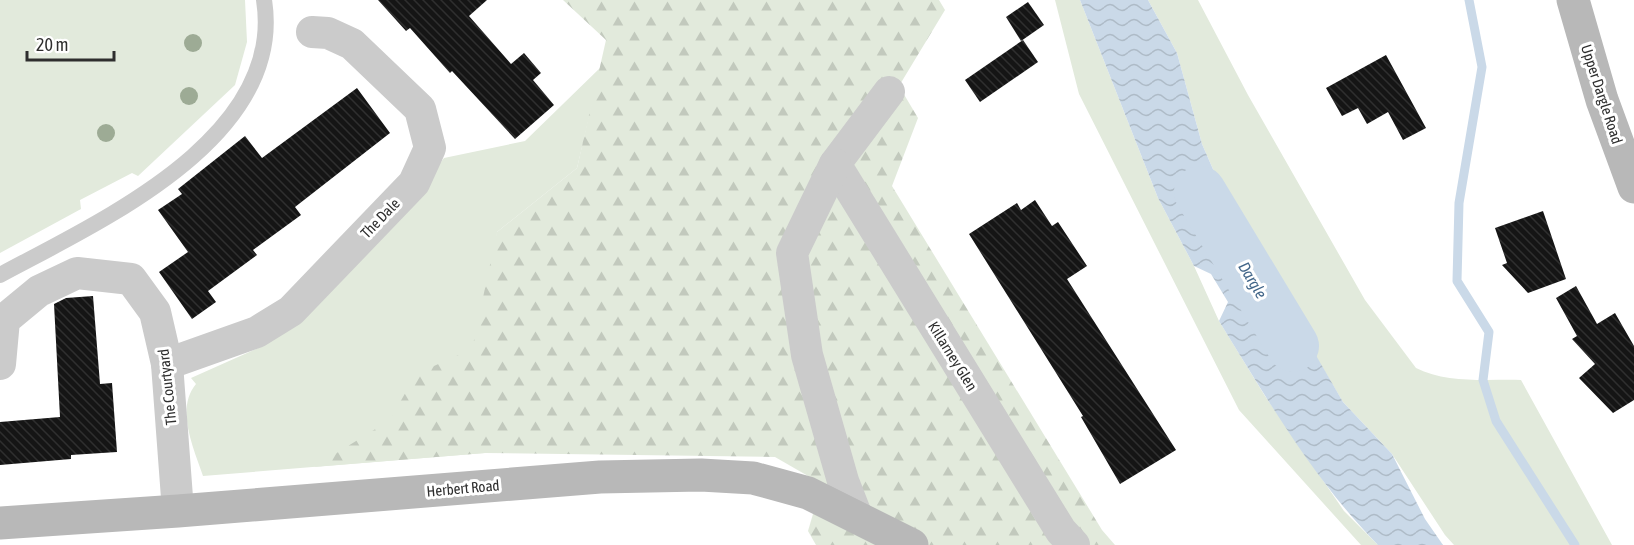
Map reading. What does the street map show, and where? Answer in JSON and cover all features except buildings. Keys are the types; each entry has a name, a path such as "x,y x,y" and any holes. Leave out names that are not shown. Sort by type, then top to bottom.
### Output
{"street":[{"name":"Upper Dargle Road","path":"1574,0 1602,100 1634,187"},
{"name":"The Dale","path":"167,364 257,332 291,311 414,183 430,148 420,109 352,44 328,33 312,32"},
{"path":"857,517 843,481 807,355 792,253 835,164 889,92"},
{"name":"Killarney Glen","path":"835,164 1061,531 1074,545"},
{"name":"The Courtyard","path":"0,364 4,320 39,291 77,273 131,279 155,312 167,364 178,512"},
{"name":"Herbert Road","path":"0,523 178,512 600,477 701,475 753,478 808,493 912,545"}],"lane":[{"path":"0,275 126,208 225,127 247,97 261,65 268,26 264,0"}],"green space":[{"path":"0,0 245,0 247,42 235,85 138,176 132,173 80,200 81,209 0,253"},
{"path":"563,0 939,0 945,10 899,86 918,118 892,186 1102,530 1115,545 928,545 775,457 485,453 314,467 390,420 416,374 472,349 497,232 577,168 606,40"},
{"path":"1055,0 1080,0 1158,198 1194,266 1219,321 1265,396 1344,511 1378,545 1361,545 1239,410 1079,94"},
{"path":"1148,0 1198,0 1248,95 1365,300 1416,368 1454,379 1521,380 1612,545 1454,545 1445,535 1392,454 1343,402 1236,222 1202,144 1177,53"},
{"path":"601,67 577,168 497,232 485,453 203,476 188,429 187,405 196,384 191,378 265,345 416,194 444,158 525,141"},
{"path":"813,514 845,516 889,545 816,545 808,531"}],"water":[{"path":"1080,0 1148,0 1177,53 1202,144 1236,222 1238,273 1246,281 1281,295 1343,402 1392,454 1425,519 1443,545 1378,545 1333,494 1292,438 1219,321 1228,302 1211,274 1194,266 1158,198"}],"waterway":[{"path":"1469,0 1482,67 1459,203 1457,281 1489,332 1483,380 1496,421 1575,545"},
{"name":"Dargle","path":"1200,192 1293,346"}]}
